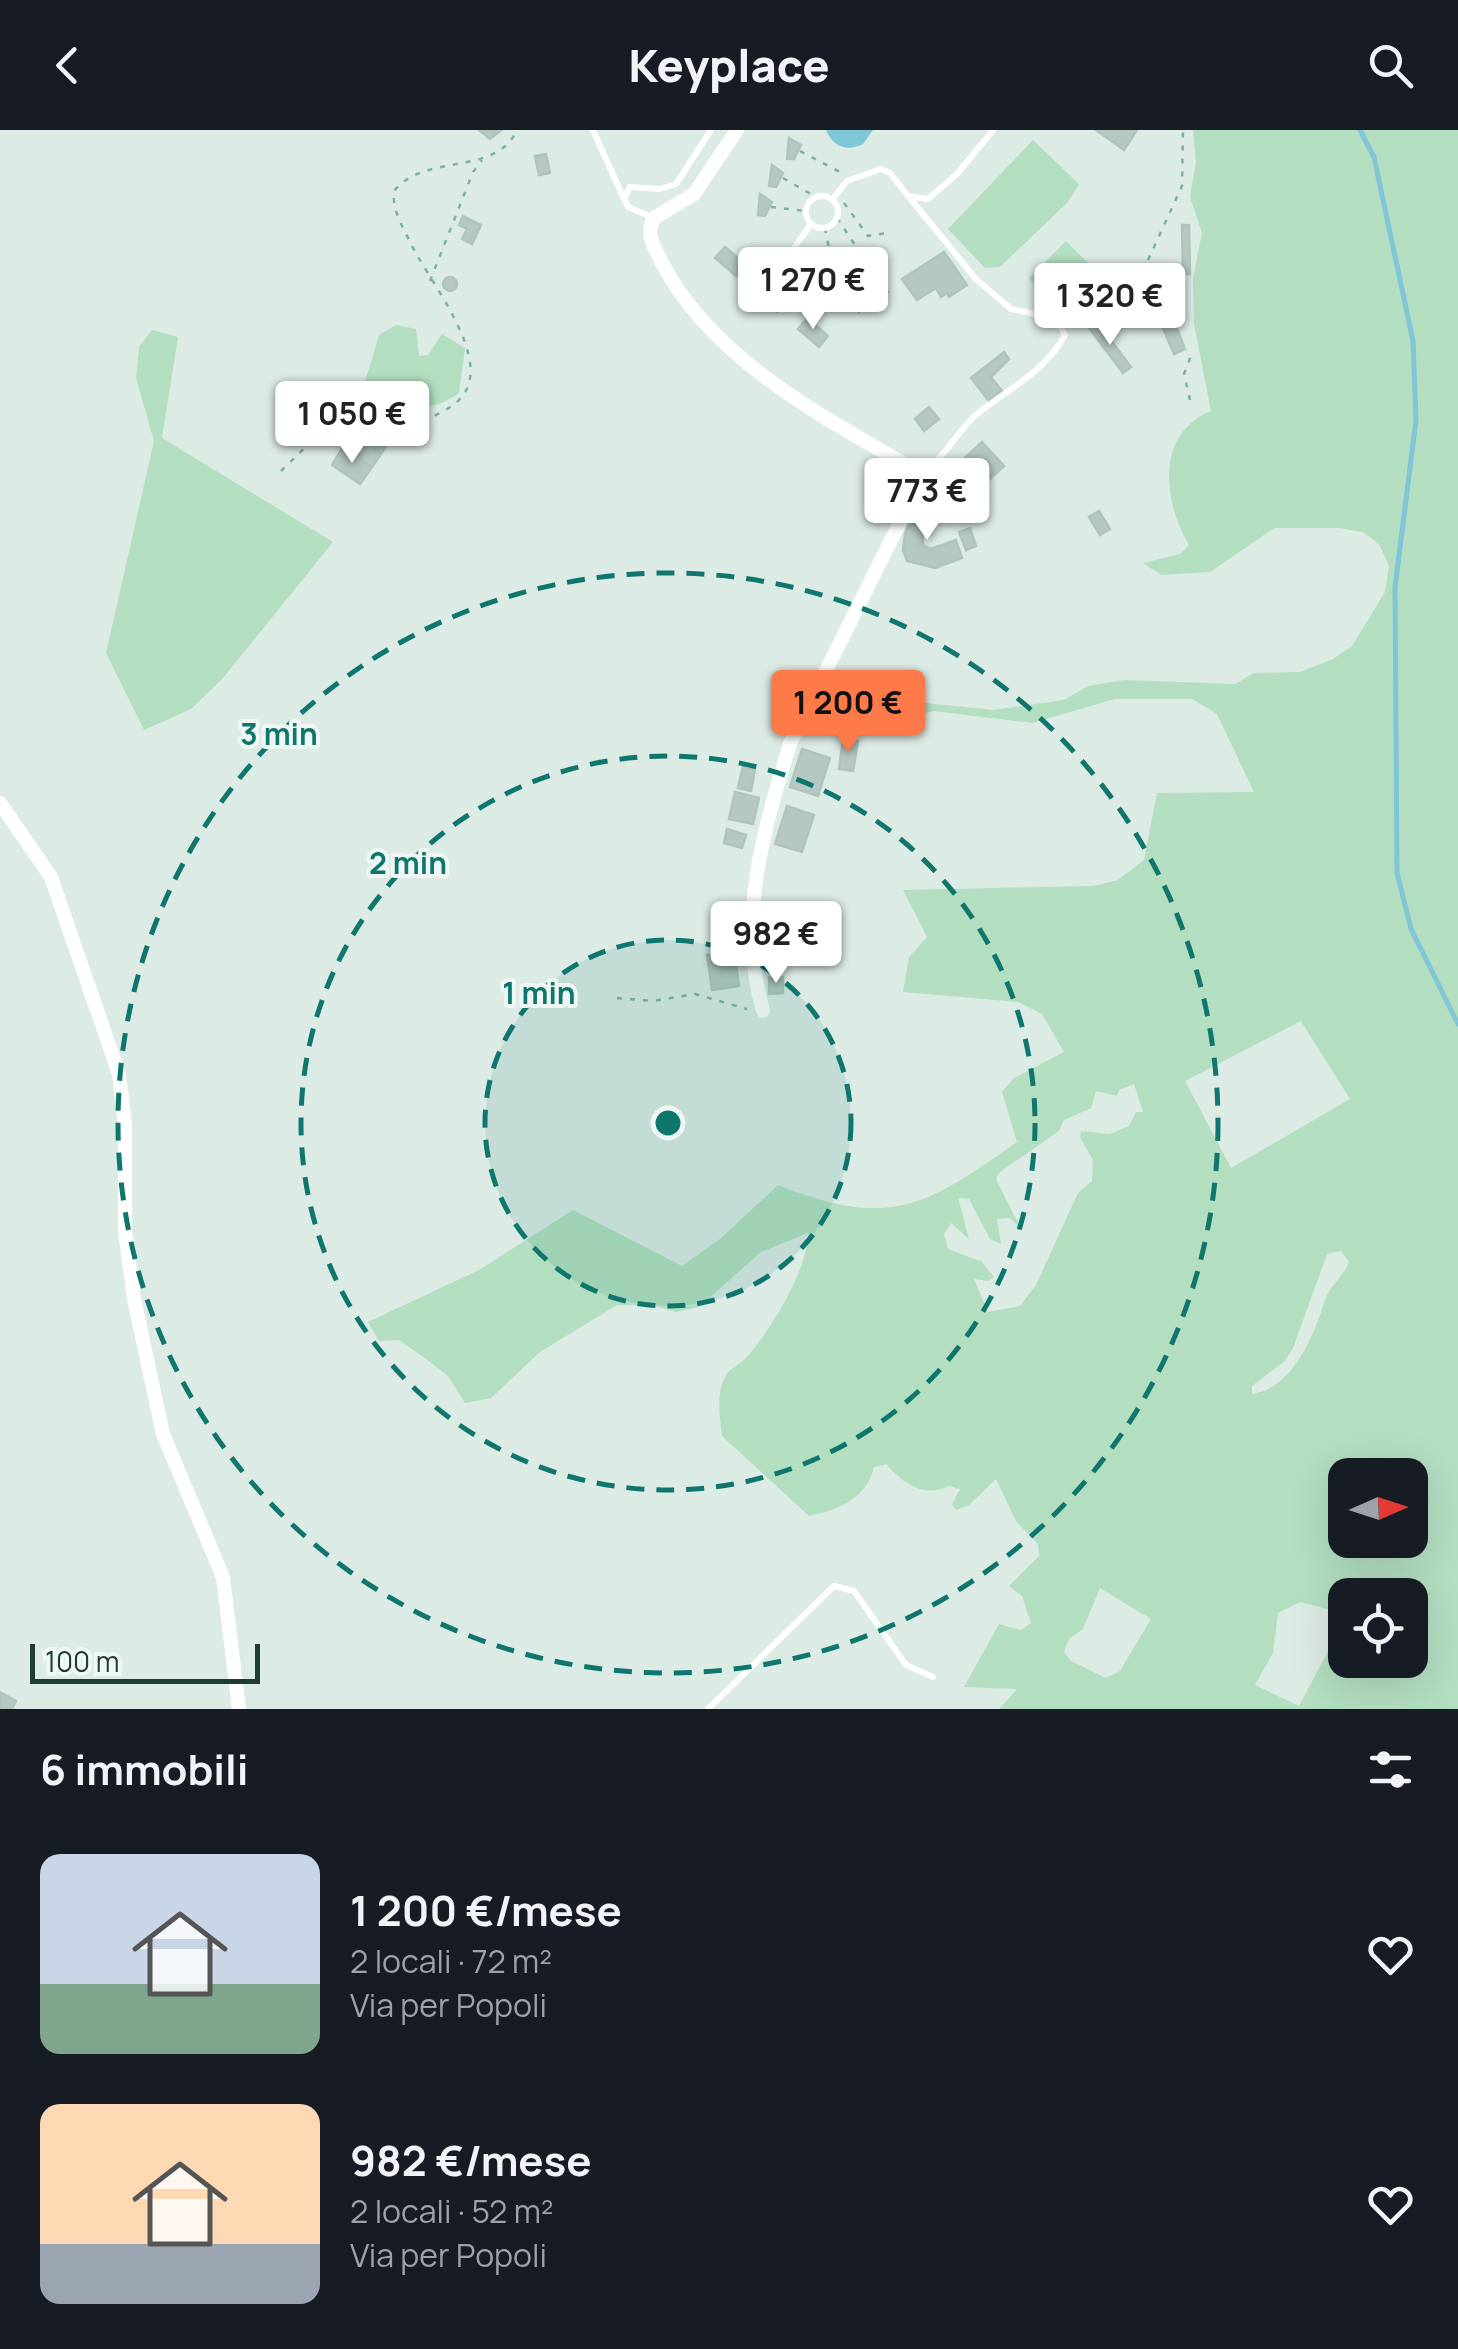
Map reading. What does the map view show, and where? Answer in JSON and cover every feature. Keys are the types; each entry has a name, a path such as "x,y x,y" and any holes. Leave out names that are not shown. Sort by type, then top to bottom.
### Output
{"street":[{"path":"737,130 694,194 654,218 650,237 674,286 697,314 809,408 913,474 909,504 791,741 778,782 750,926 751,956 763,1011"},
{"path":"0,803 51,877 119,1074 125,1124 126,1244 134,1299 162,1434 223,1577 239,1709"}],"lane":[{"path":"592,130 628,207 654,218"},
{"path":"624,198 630,188 660,189 676,184 711,130"},
{"path":"908,196 933,197 993,130"},
{"path":"811,224 806,211 816,197 833,198 852,179 881,169 890,173 976,279 1011,309 1056,318 1066,335 1022,385 976,414 938,461 913,474"},
{"path":"811,224 825,228 837,218 833,198"},
{"path":"791,252 811,224"},
{"path":"708,1709 834,1586 854,1592 906,1665 932,1678"}],"path":[{"path":"282,470 338,416 350,415 389,432 428,418 460,400 467,387 470,347 430,282 393,204 394,191 416,173 484,157 511,144 518,130"},
{"path":"1148,260 1182,186 1182,130"},
{"path":"800,151 852,179"},
{"path":"430,282 473,172 484,157"},
{"path":"782,178 816,197"},
{"path":"833,198 848,207 868,236 888,232"},
{"path":"771,207 806,211"},
{"path":"837,218 861,254"},
{"path":"825,228 834,273"},
{"path":"1190,400 1184,374 1192,354"},
{"path":"617,998 653,1001 694,994 763,1011"}],"green space":[{"path":"1193,130 1458,130 1458,1709 999,1709 1017,1689 964,1687 999,1624 1021,1630 1031,1623 1022,1596 1009,1586 1039,1556 1038,1544 1016,1521 996,1479 969,1505 956,1510 952,1505 960,1489 949,1486 922,1490 900,1478 886,1464 874,1467 865,1487 850,1501 809,1516 722,1436 719,1404 723,1381 755,1348 776,1317 802,1263 808,1233 761,1252 699,1307 676,1312 651,1305 617,1305 540,1352 491,1398 465,1403 448,1376 399,1340 379,1341 368,1322 479,1270 573,1210 682,1266 720,1239 778,1185 849,1206 904,1205 956,1183 1017,1142 1002,1092 1014,1078 1064,1052 1042,1014 1018,1002 903,992 909,957 927,937 903,890 1093,886 1118,880 1144,860 1157,793 1254,792 1217,714 1192,699 1115,699 1032,723 934,711 912,716 904,709 916,702 994,710 1064,700 1088,686 1124,680 1235,684 1254,673 1300,672 1333,659 1352,646 1385,592 1389,566 1379,544 1363,532 1339,528 1274,528 1210,572 1161,575 1143,563 1180,554 1189,545 1174,509 1169,470 1180,435 1211,411 1194,324 1193,278 1202,233 1190,197 1196,162","holes":["1301,1021 1350,1099 1231,1168 1185,1081","1134,1084 1143,1112 1136,1112 1129,1126 1110,1134 1081,1131 1080,1138 1093,1160 1092,1181 1078,1193 1036,1285 1020,1306 988,1312 974,1279 988,1281 994,1277 982,1262 948,1249 944,1234 951,1223 969,1239 958,1198 969,1199 990,1239 1001,1244 997,1219 1010,1218 1021,1229 996,1179 1000,1172 1059,1131 1064,1120 1091,1108 1096,1091 1117,1096 1119,1090","1341,1251 1349,1262 1327,1295 1300,1358 1279,1382 1252,1394 1252,1386 1285,1361 1293,1348 1327,1254","1100,1588 1151,1619 1120,1671 1106,1678 1071,1661 1064,1652 1069,1639 1083,1629"]},
{"path":"1033,140 1079,184 1068,202 1000,267 985,268 948,229"},
{"path":"1066,241 1092,267 1095,263 1107,272 1057,312 1029,278"},
{"path":"396,325 416,329 419,356 428,355 442,334 465,348 459,393 433,406 410,408 387,401 364,385 379,335"},
{"path":"152,330 178,337 162,438 333,542 223,678 191,709 144,730 106,653 154,441 136,378 139,347"}],"water":[{"path":"826,130 873,130 863,144 851,148 837,144"}],"building":[{"path":"479,130 501,130 490,139"},
{"path":"1096,130 1137,130 1124,150"},
{"path":"789,138 801,145 794,159 787,159"},
{"path":"546,154 550,173 539,175 535,156"},
{"path":"772,165 783,173 776,187 769,186"},
{"path":"760,194 772,202 765,216 758,215"},
{"path":"463,216 481,225 472,244 462,239 467,229 459,225"},
{"path":"1182,225 1189,225 1190,274 1183,274"},
{"path":"725,247 746,265 736,276 715,258"},
{"path":"758,248 779,266 770,278 749,259"},
{"path":"866,251 876,259 858,270 857,256"},
{"path":"944,252 967,285 949,297 947,293 941,297 936,288 917,300 902,279"},
{"path":"838,270 849,278 831,289 830,275"},
{"path":"450,277 457,284 450,291 443,284"},
{"path":"882,281 888,292 859,312 849,293"},
{"path":"766,283 787,301 777,312 756,294"},
{"path":"799,284 820,302 810,313 789,295"},
{"path":"807,318 828,336 819,347 798,329"},
{"path":"1174,321 1185,349 1174,354 1162,326"},
{"path":"1097,322 1131,367 1123,373 1089,328"},
{"path":"1004,352 1009,359 991,377 1002,391 989,401 971,378"},
{"path":"929,407 939,419 924,431 915,419"},
{"path":"361,428 386,446 381,454 356,437"},
{"path":"356,437 381,454 372,467 347,450"},
{"path":"982,442 1004,466 978,490 956,466"},
{"path":"343,447 372,467 360,484 332,465"},
{"path":"920,499 932,504 922,528 923,545 931,549 956,540 962,558 935,568 907,561 903,550 905,534"},
{"path":"1099,511 1110,529 1100,535 1089,517"},
{"path":"970,528 976,546 966,550 959,532"},
{"path":"843,740 858,741 853,771 839,769"},
{"path":"802,749 830,758 818,796 790,787"},
{"path":"743,766 755,769 751,791 738,788"},
{"path":"735,792 759,798 753,824 729,819"},
{"path":"787,806 814,815 802,852 775,844"},
{"path":"727,829 746,835 742,848 724,843"},
{"path":"734,951 739,986 712,990 707,955"},
{"path":"783,977 783,993 769,994 769,978"},
{"path":"0,1692 16,1701 12,1709 0,1709"}],"waterway":[{"path":"1360,130 1374,157 1413,341 1416,420 1395,587 1397,873 1411,929 1458,1024"}]}
